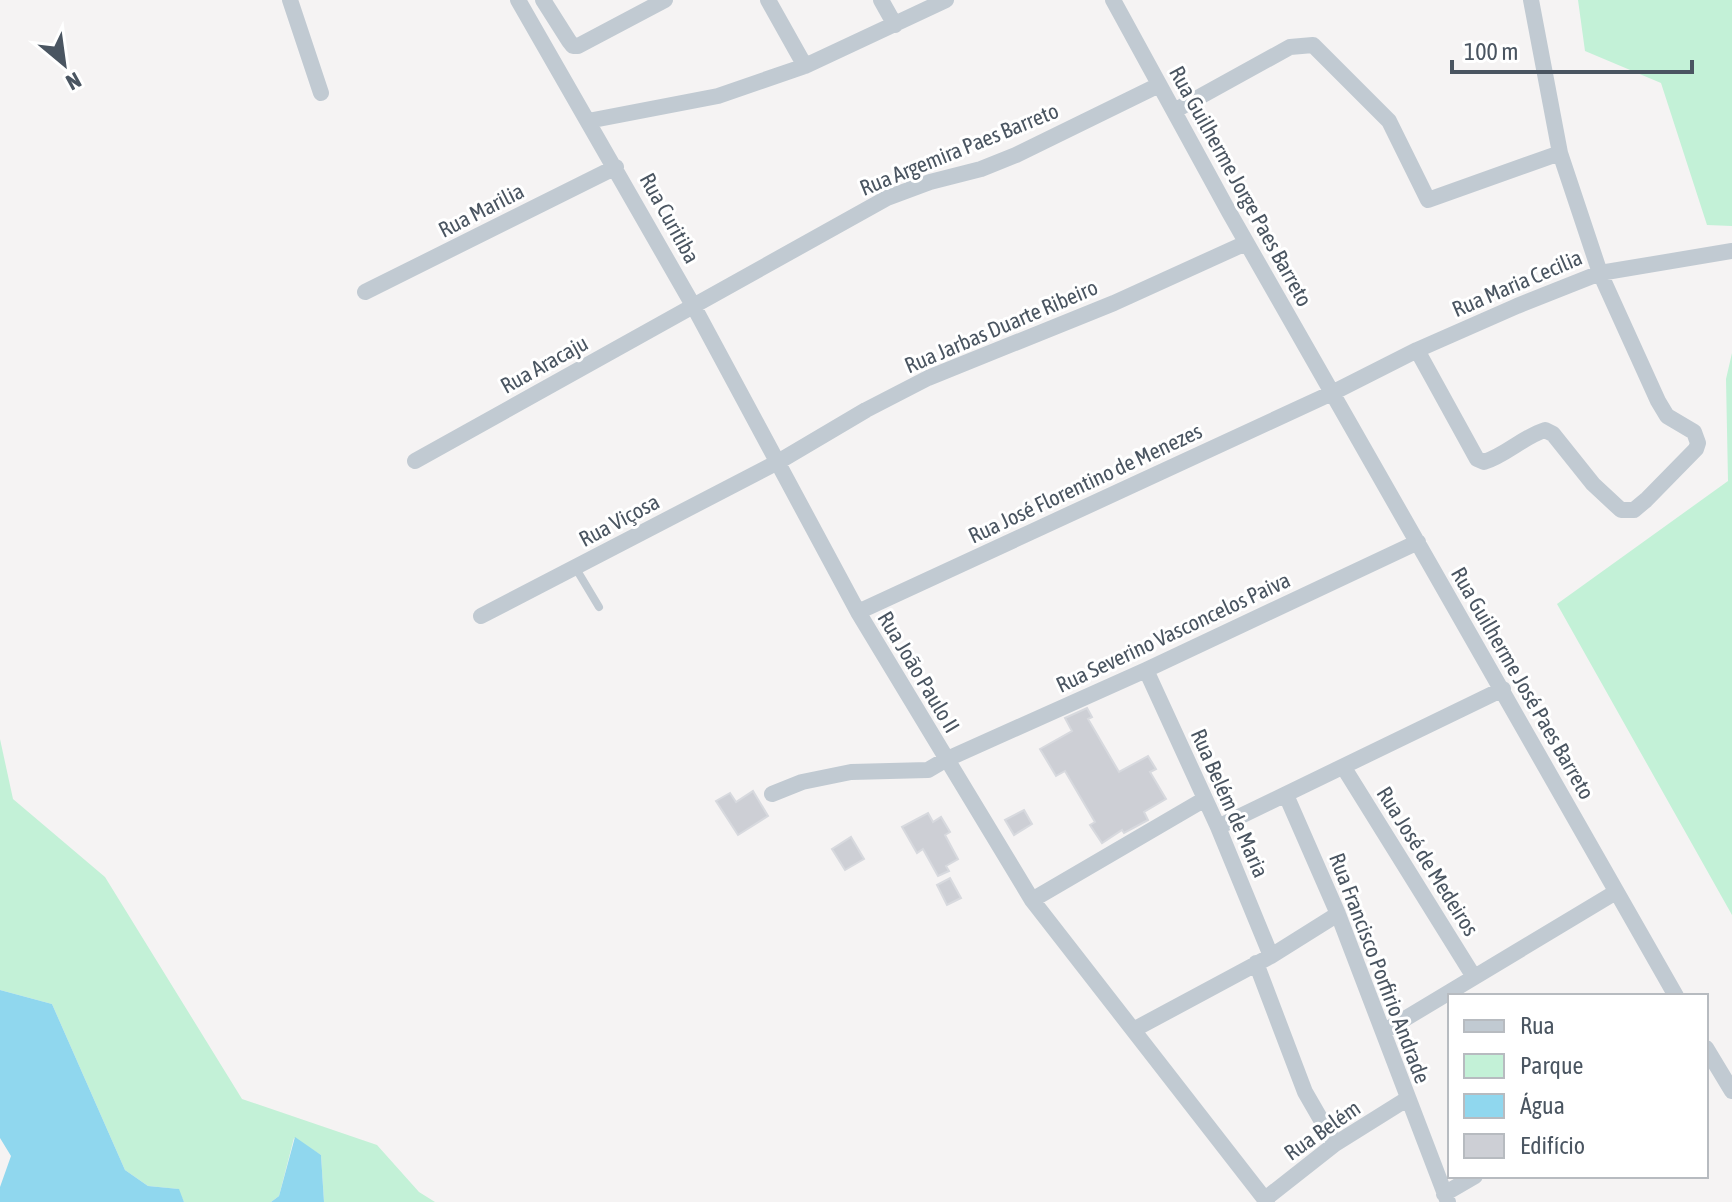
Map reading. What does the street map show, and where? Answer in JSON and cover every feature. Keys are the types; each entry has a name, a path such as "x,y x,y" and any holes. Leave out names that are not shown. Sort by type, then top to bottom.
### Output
{"street":[{"path":"290,0 321,93"},
{"name":"Rua Curitiba","path":"518,0 616,167 778,462"},
{"path":"543,0 569,41 573,46 578,46 665,0"},
{"path":"768,0 805,66"},
{"path":"881,0 895,25"},
{"path":"588,121 718,96 805,66 946,0"},
{"name":"Rua Guilherme Jorge Paes Barreto","path":"1113,0 1332,393"},
{"path":"1417,350 1477,459 1484,462 1495,459 1533,434 1545,430 1553,434 1593,484 1621,510 1634,510 1696,449 1698,437 1667,416 1662,409 1600,273 1560,153 1531,0"},
{"path":"1174,111 1282,50 1301,44 1313,45 1389,121 1428,200 1560,153"},
{"name":"Rua Argemira Paes Barreto","path":"694,307 887,198 1004,160 1159,85"},
{"name":"Rua Marilia","path":"365,292 616,167"},
{"name":"Rua Jarbas Duarte Ribeiro","path":"778,462 928,378 1114,303 1246,243"},
{"name":"Rua Maria Cecilia","path":"1332,393 1417,350 1600,273 1732,251"},
{"name":"Rua Aracaju","path":"415,461 694,307"},
{"name":"Rua Guilherme José Paes Barreto","path":"1332,393 1675,994"},
{"name":"Rua José Florentino de Menezes","path":"858,612 1332,393"},
{"name":"Rua Viçosa","path":"481,616 778,462"},
{"name":"Rua João Paulo II","path":"778,462 858,612 1032,900 1266,1200"},
{"name":"Rua Severino Vasconcelos Paiva","path":"772,794 802,782 851,772 928,770 1418,542"},
{"name":"Rua Belém de Maria","path":"1146,670 1218,827 1305,1092 1335,1144"},
{"path":"1218,827 1503,689"},
{"name":"Rua José de Medeiros","path":"1344,768 1474,977"},
{"name":"Rua Francisco Porfirio Andrade","path":"1286,795 1338,914 1446,1198"},
{"path":"1032,900 1205,799"},
{"path":"1383,1032 1616,892"},
{"path":"1135,1029 1338,914"},
{"path":"1708,1051 1732,1091"},
{"name":"Rua Belém","path":"1266,1200 1335,1144 1407,1099"},
{"path":"1446,1198 1472,1178"}],"lane":[{"path":"575,567 599,607"}],"green space":[{"path":"1578,0 1732,0 1732,226 1707,225 1661,83 1585,51"},
{"path":"1732,353 1732,915 1557,604 1728,481 1726,379"},
{"path":"0,739 13,799 105,877 242,1099 377,1145 419,1192 435,1202 324,1202 321,1155 294,1138 279,1196 271,1202 184,1202 178,1189 148,1186 125,1170 52,1004 0,990"}],"water":[{"path":"0,990 52,1004 125,1170 148,1186 179,1189 184,1202 0,1202 0,1187 11,1156 0,1138"},
{"path":"295,1137 321,1155 324,1202 271,1202 279,1196"}],"building":[{"path":"1087,708 1092,717 1088,719 1119,772 1148,756 1156,769 1150,772 1166,799 1144,812 1148,820 1124,833 1122,830 1102,843 1090,825 1095,822 1065,771 1056,776 1040,749 1072,731 1065,718"},
{"path":"753,791 768,816 738,835 716,801 730,793 736,802"},
{"path":"1024,810 1032,824 1014,835 1005,820"},
{"path":"928,813 933,822 941,817 950,832 945,835 958,859 946,866 949,871 938,876 923,849 917,853 902,827"},
{"path":"851,837 864,859 845,870 832,849"},
{"path":"950,878 961,898 947,905 937,885"}]}
